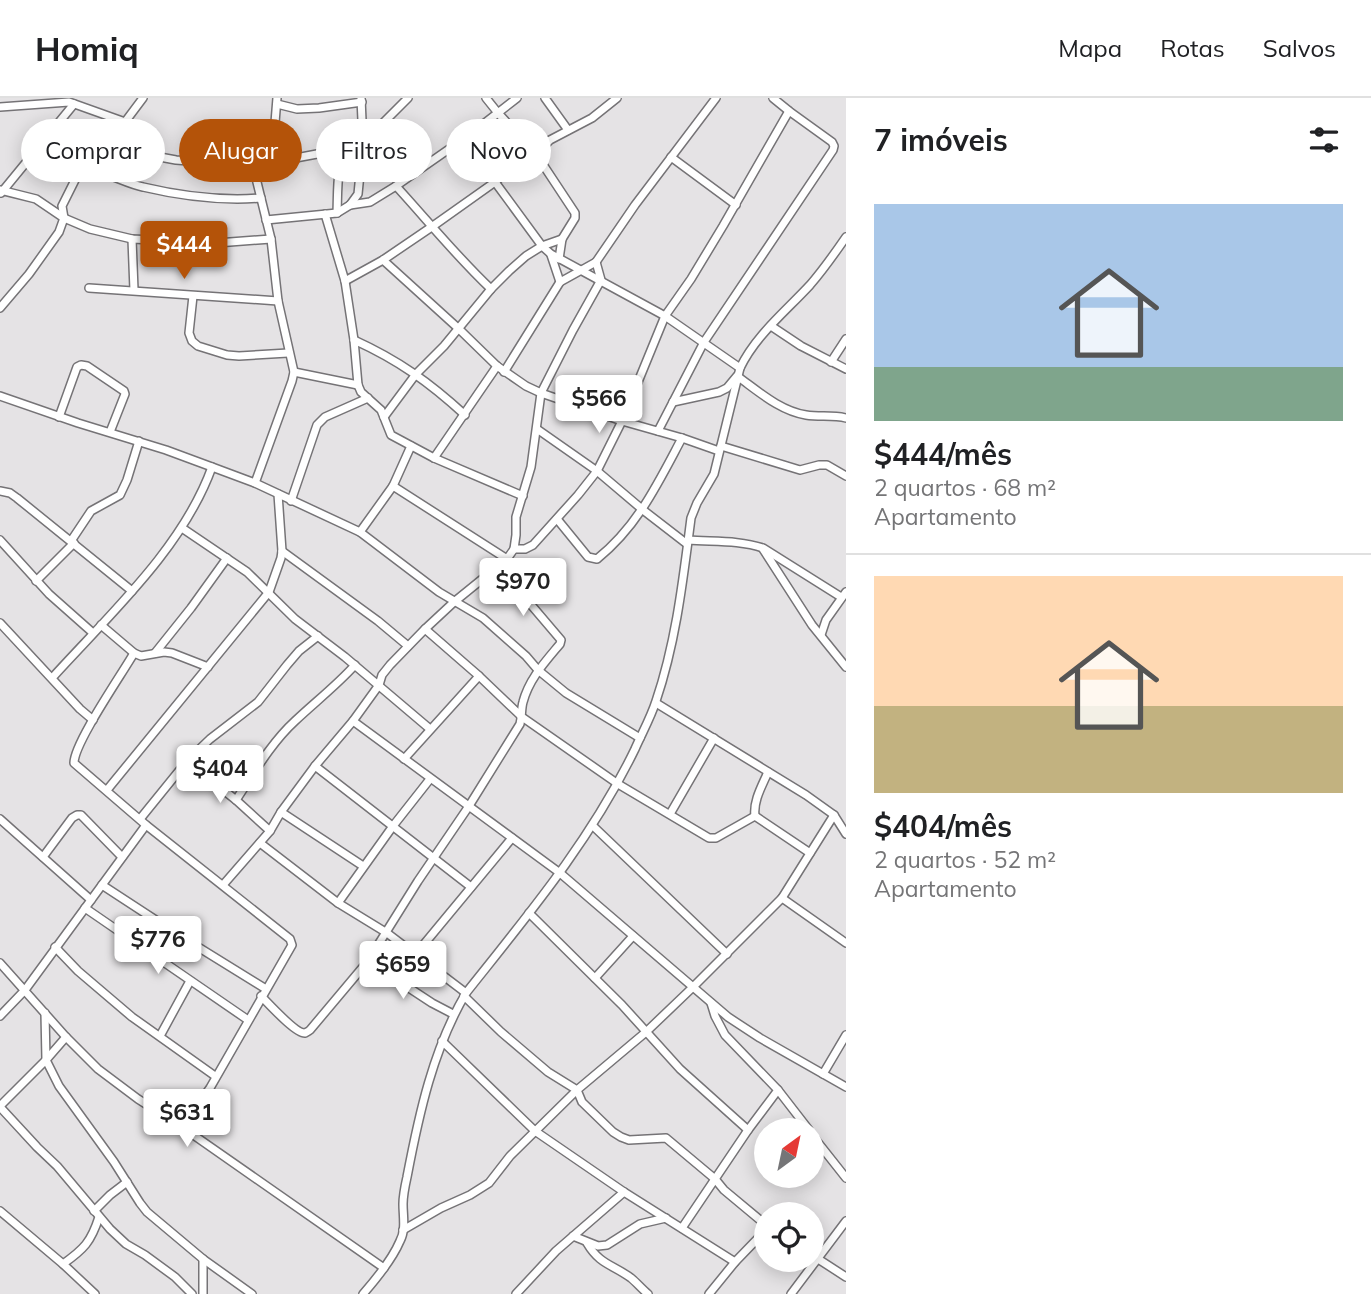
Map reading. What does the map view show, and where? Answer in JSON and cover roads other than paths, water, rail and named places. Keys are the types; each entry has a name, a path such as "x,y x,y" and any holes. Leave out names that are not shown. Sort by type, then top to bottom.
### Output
{"street":[{"path":"127,119 143,98"},
{"path":"387,119 408,98"},
{"path":"486,98 504,119"},
{"path":"266,220 337,213 351,205 370,202 443,155 517,98"},
{"path":"545,98 568,130"},
{"path":"551,141 592,118 617,98"},
{"path":"505,372 561,282 596,262 716,98"},
{"path":"658,431 704,342 833,150 832,142 773,98"},
{"path":"275,119 277,101 297,109 361,100 362,119"},
{"path":"68,101 1,192 36,199 64,218 90,229 132,239 217,243 271,239"},
{"path":"0,107 68,101 117,119"},
{"path":"514,549 533,545 597,471 622,421 665,316 736,205 789,111"},
{"path":"671,158 736,205"},
{"path":"551,177 575,213 575,218 562,239 559,259"},
{"path":"1,305 59,232 64,218 62,206 74,182"},
{"path":"127,182 180,194 223,199 261,198"},
{"path":"255,483 294,372 278,301 271,239 257,182"},
{"path":"337,213 338,182"},
{"path":"351,205 358,194 359,182"},
{"path":"345,281 383,260 495,182 542,246 551,254 665,316 740,368"},
{"path":"396,186 491,289"},
{"path":"325,214 345,281 358,384 361,392 380,410 391,435 434,458 523,496"},
{"path":"363,1294 384,1268 401,1240 403,1201 420,1119 442,1041 453,1014 593,826 618,784 656,703 674,640 691,519 714,474 740,368 753,345 811,283 846,237"},
{"path":"132,239 134,290"},
{"path":"384,417 416,374 509,271 542,246 562,239"},
{"path":"551,254 561,282"},
{"path":"383,260 497,366 541,393 682,438 800,470 827,465 846,476"},
{"path":"223,886 270,831 315,766 353,721 379,685 382,675 425,629 507,559 514,549 516,517 531,467 541,393 601,281 596,262"},
{"path":"89,288 278,301"},
{"path":"194,296 189,333 198,346 239,356 288,353"},
{"path":"771,326 801,346 846,369"},
{"path":"831,362 846,339"},
{"path":"354,340 416,374 465,415"},
{"path":"59,417 77,367 87,366 125,394 110,432"},
{"path":"434,458 497,366"},
{"path":"294,372 358,384"},
{"path":"673,402 719,392 727,388 737,376"},
{"path":"737,376 792,412 846,418"},
{"path":"0,396 166,450 255,483 360,532 439,592 482,618 566,692 640,738"},
{"path":"291,501 317,425 325,417 368,398"},
{"path":"537,429 597,471 643,510 687,542 751,544 763,548 844,594 822,627 821,635"},
{"path":"557,519 588,557 597,559 626,532 643,510 682,438"},
{"path":"36,581 72,542 91,511 120,495 139,441"},
{"path":"360,532 393,486 411,446"},
{"path":"52,678 132,591 182,528 212,467"},
{"path":"393,486 507,559"},
{"path":"0,491 17,498 132,591"},
{"path":"107,790 269,592 282,551 278,494"},
{"path":"182,528 247,572 295,619 355,665 430,729"},
{"path":"0,540 36,581 93,633"},
{"path":"763,548 802,610 846,667"},
{"path":"282,551 408,646"},
{"path":"155,653 227,558"},
{"path":"102,885 264,993 286,1021 300,1032 306,1033 310,1030 368,961 387,933 520,724 525,695 538,670 560,645 561,640 498,566"},
{"path":"0,623 93,720"},
{"path":"101,625 141,656 172,653 208,667"},
{"path":"425,629 522,717 618,784 709,838 716,838 755,816"},
{"path":"1,1013 25,990 122,857 143,822 187,761 258,702 287,665 318,636"},
{"path":"134,653 93,720 74,755 74,763 143,822 290,939 292,945 210,1088 182,1127"},
{"path":"236,800 275,742 355,665"},
{"path":"404,759 479,676"},
{"path":"656,703 834,816 846,834"},
{"path":"353,721 560,873 728,1017 846,1087"},
{"path":"670,814 714,738"},
{"path":"187,761 270,831"},
{"path":"315,766 471,887"},
{"path":"768,772 754,809 755,816 810,853"},
{"path":"338,903 393,825 430,779"},
{"path":"281,812 363,866"},
{"path":"43,857 72,818 81,815 122,857"},
{"path":"403,1230 489,1183 510,1156 577,1090 646,1032 782,898 834,816"},
{"path":"0,819 91,900"},
{"path":"593,826 727,954"},
{"path":"415,955 512,838"},
{"path":"260,843 338,903 387,933 465,995 501,1032 539,1064 577,1090 582,1102 613,1132 629,1140 666,1138 754,1215"},
{"path":"782,898 846,943"},
{"path":"85,908 248,1020"},
{"path":"529,912 680,1069 748,1130"},
{"path":"595,978 633,936"},
{"path":"55,947 78,971 132,1017 215,1076"},
{"path":"368,961 453,1014"},
{"path":"0,963 98,1069 384,1268"},
{"path":"160,1036 190,981"},
{"path":"711,1003 725,1035 778,1090 799,1118"},
{"path":"45,1012 46,1060 59,1086 140,1203 203,1259 252,1294"},
{"path":"823,1074 846,1035"},
{"path":"66,1037 0,1106 57,1166 110,1229 192,1294"},
{"path":"442,1041 535,1131 624,1192 735,1262"},
{"path":"682,1228 778,1090"},
{"path":"824,1150 846,1178"},
{"path":"64,1264 90,1241 96,1214 110,1195 127,1182"},
{"path":"516,1294 556,1251 624,1192"},
{"path":"0,1211 64,1264 95,1294"},
{"path":"573,1236 598,1246 607,1245 640,1224 666,1218"},
{"path":"824,1245 846,1220"},
{"path":"586,1242 594,1255 631,1278 648,1294"},
{"path":"709,1294 754,1242"},
{"path":"604,1263 607,1245"},
{"path":"203,1259 203,1294"},
{"path":"824,1264 846,1278"},
{"path":"791,1294 805,1272"}]}
